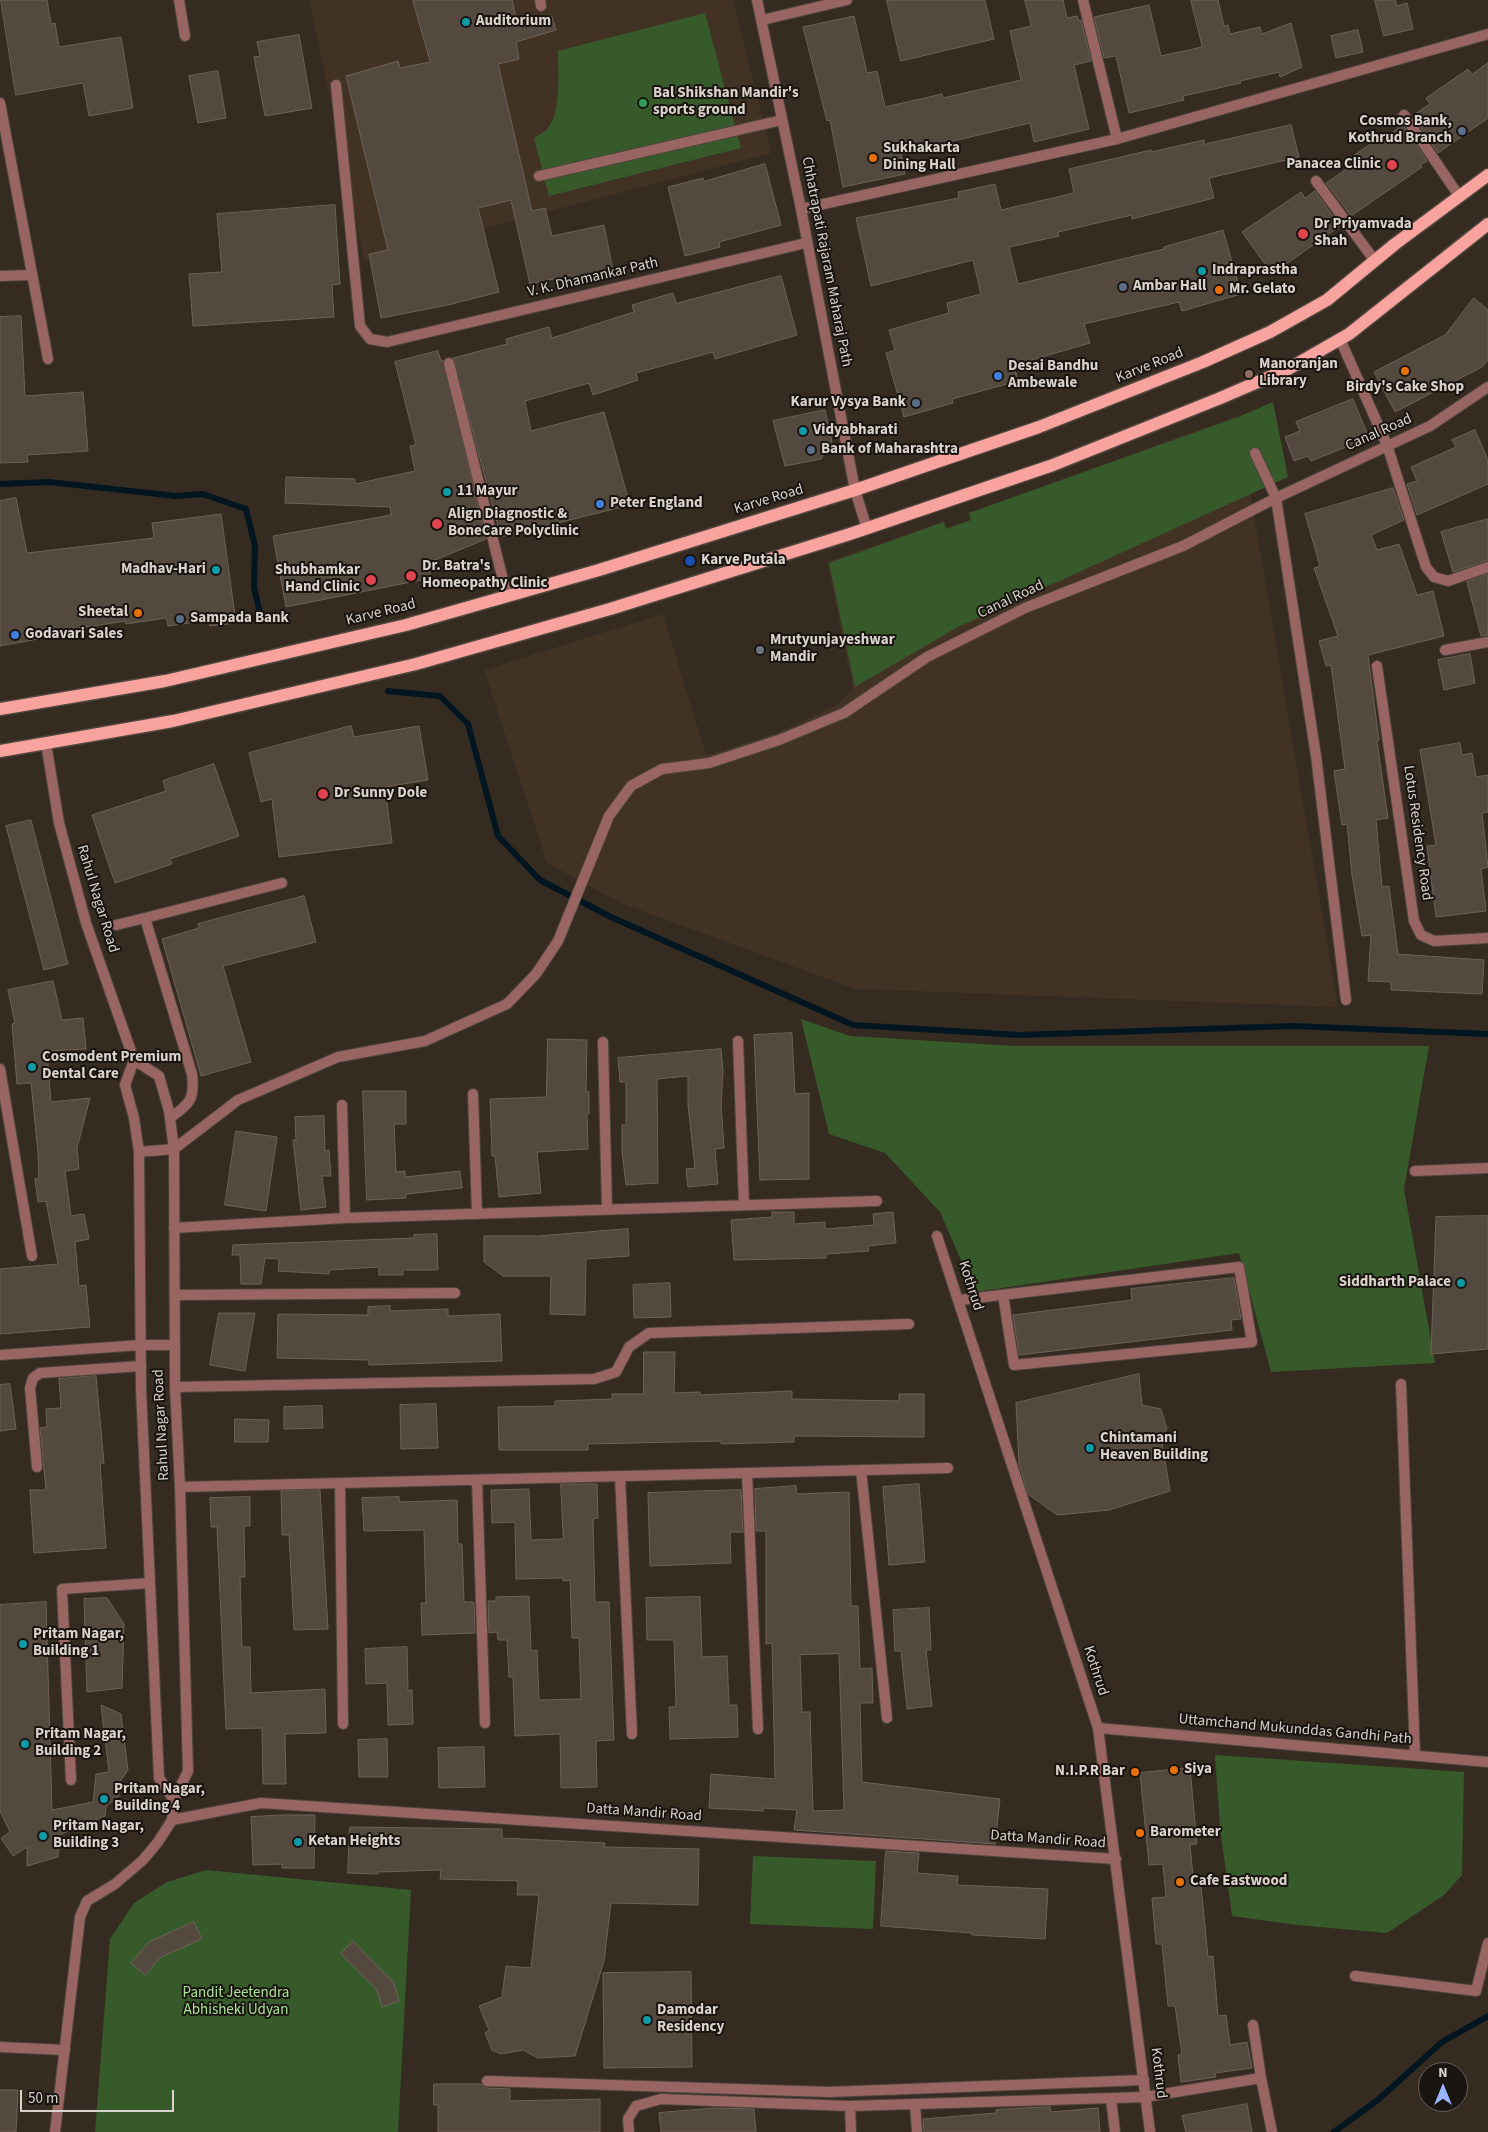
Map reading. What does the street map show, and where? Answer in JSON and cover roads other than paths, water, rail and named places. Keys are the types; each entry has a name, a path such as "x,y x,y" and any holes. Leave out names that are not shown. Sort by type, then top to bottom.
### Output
{"main road":[{"name":"Karve Road","path":"0,709 165,681 406,625 599,570 855,490 1039,427 1270,332 1327,300 1374,261 1488,175"},
{"path":"0,751 173,720 416,664 610,609 867,529 1053,466 1218,400 1288,369 1340,339 1488,224"}],"street":[{"path":"179,0 185,36"},
{"name":"Chhatrapati Rajaram Maharaj Path","path":"757,0 801,209 806,243 855,490 867,529"},
{"path":"762,20 847,0"},
{"path":"1083,0 1117,139"},
{"path":"801,209 1117,139 1488,34"},
{"name":"V. K. Dhamankar Path","path":"336,84 360,326 370,339 386,342 806,243"},
{"path":"0,103 48,359"},
{"path":"1404,115 1459,196"},
{"path":"539,176 782,120"},
{"path":"1316,181 1374,261"},
{"path":"0,276 32,275"},
{"path":"1340,339 1387,445 1426,567 1434,577 1448,581 1488,568"},
{"path":"450,363 507,596"},
{"name":"Canal Road","path":"174,1149 238,1100 338,1057 425,1041 507,1004 536,974 558,940 609,816 631,786 662,770 709,763 779,740 844,713 927,657 1016,612 1183,546 1276,498 1430,426 1488,387"},
{"path":"1255,453 1276,498 1316,756 1346,1000"},
{"path":"1445,650 1488,642"},
{"name":"Lotus Residency Road","path":"1378,666 1414,921 1421,935 1434,941 1488,938"},
{"name":"Rahul Nagar Road","path":"46,743 59,823 86,923 134,1060 159,1076 170,1118 174,1149 175,1387 180,1487 188,1771 174,1800 172,1820"},
{"path":"116,925 282,883"},
{"path":"145,918 193,1081 194,1089 190,1101 170,1118"},
{"path":"738,1041 744,1205"},
{"path":"603,1042 606,1209"},
{"name":"Rahul Nagar Road","path":"134,1060 125,1085 134,1118 139,1152 141,1366 159,1778 174,1800"},
{"path":"0,1069 32,1256"},
{"path":"472,1094 477,1214"},
{"path":"342,1105 345,1218"},
{"path":"139,1152 174,1149"},
{"path":"1415,1171 1488,1168"},
{"path":"174,1228 345,1218 878,1201"},
{"name":"Kothrud","path":"938,1236 1098,1728 1150,2132"},
{"path":"959,1300 1239,1267 1252,1342 1014,1365 1003,1295"},
{"path":"175,1295 455,1293"},
{"path":"175,1387 594,1379 616,1372 629,1347 649,1333 909,1324"},
{"path":"0,1355 141,1345 175,1345"},
{"path":"37,1467 30,1388 33,1378 40,1373 141,1366"},
{"path":"1402,1384 1415,1755"},
{"path":"180,1487 948,1468"},
{"path":"861,1470 887,1718"},
{"path":"747,1473 758,1729"},
{"path":"620,1476 632,1734"},
{"path":"477,1480 486,1723"},
{"path":"340,1483 343,1724"},
{"path":"71,1780 62,1589 150,1583"},
{"name":"Uttamchand Mukunddas Gandhi Path","path":"1098,1728 1488,1762"},
{"name":"Datta Mandir Road","path":"172,1820 261,1803 1116,1860"},
{"path":"55,2132 80,1917 87,1901 115,1884 143,1860 158,1842 172,1820"},
{"path":"1355,1976 1476,1991 1488,1943"},
{"path":"1252,2025 1272,2132"},
{"path":"0,2047 65,2050"},
{"path":"628,2132 628,2119 636,2106 661,2099 850,2106 1111,2099 1146,2097 1261,2078"},
{"path":"487,2081 829,2092 1144,2080"},
{"path":"1111,2099 1115,2132"},
{"path":"915,2104 917,2132"},
{"path":"850,2106 851,2132"}],"waterway":[{"path":"0,484 49,482 176,496 203,494 246,509 255,546 254,588 262,621"},
{"path":"388,691 440,696 468,724 498,836 540,880 611,917 853,1025 1019,1035 1293,1026 1488,1034"},
{"path":"1334,2132 1379,2099 1442,2042 1488,2016"}],"place":[{"name":"Auditorium","path":"466,22"},
{"name":"Bal Shikshan Mandir's sports ground","path":"643,103"},
{"name":"Cosmos Bank, Kothrud Branch","path":"1462,131"},
{"name":"Sukhakarta Dining Hall","path":"873,158"},
{"name":"Panacea Clinic","path":"1392,165"},
{"name":"Dr Priyamvada Shah","path":"1303,234"},
{"name":"Indraprastha","path":"1202,271"},
{"name":"Ambar Hall","path":"1123,287"},
{"name":"Mr. Gelato","path":"1219,290"},
{"name":"Birdy's Cake Shop","path":"1405,371"},
{"name":"Manoranjan Library","path":"1249,374"},
{"name":"Desai Bandhu Ambewale","path":"998,376"},
{"name":"Karur Vysya Bank","path":"916,403"},
{"name":"Vidyabharati","path":"803,431"},
{"name":"Bank of Maharashtra","path":"811,450"},
{"name":"11 Mayur","path":"447,492"},
{"name":"Peter England","path":"600,504"},
{"name":"Align Diagnostic & BoneCare Polyclinic","path":"437,524"},
{"name":"Karve Putala","path":"690,561"},
{"name":"Madhav-Hari","path":"216,570"},
{"name":"Dr. Batra's Homeopathy Clinic","path":"411,576"},
{"name":"Shubhamkar Hand Clinic","path":"371,580"},
{"name":"Sheetal","path":"138,613"},
{"name":"Sampada Bank","path":"180,619"},
{"name":"Godavari Sales","path":"15,635"},
{"name":"Mrutyunjayeshwar Mandir","path":"760,650"},
{"name":"Dr Sunny Dole","path":"323,794"},
{"name":"Cosmodent Premium Dental Care","path":"32,1067"},
{"name":"Siddharth Palace","path":"1461,1283"},
{"name":"Chintamani Heaven Building","path":"1090,1448"},
{"name":"Pritam Nagar, Building 1","path":"23,1644"},
{"name":"Pritam Nagar, Building 2","path":"25,1744"},
{"name":"Siya","path":"1174,1770"},
{"name":"N.I.P.R Bar","path":"1135,1772"},
{"name":"Pritam Nagar, Building 4","path":"104,1799"},
{"name":"Barometer","path":"1140,1833"},
{"name":"Pritam Nagar, Building 3","path":"43,1836"},
{"name":"Ketan Heights","path":"298,1842"},
{"name":"Cafe Eastwood","path":"1180,1882"},
{"name":"Damodar Residency","path":"647,2020"}],"park label":[{"name":"Pandit Jeetendra Abhisheki Udyan","path":"236,2002"}]}
